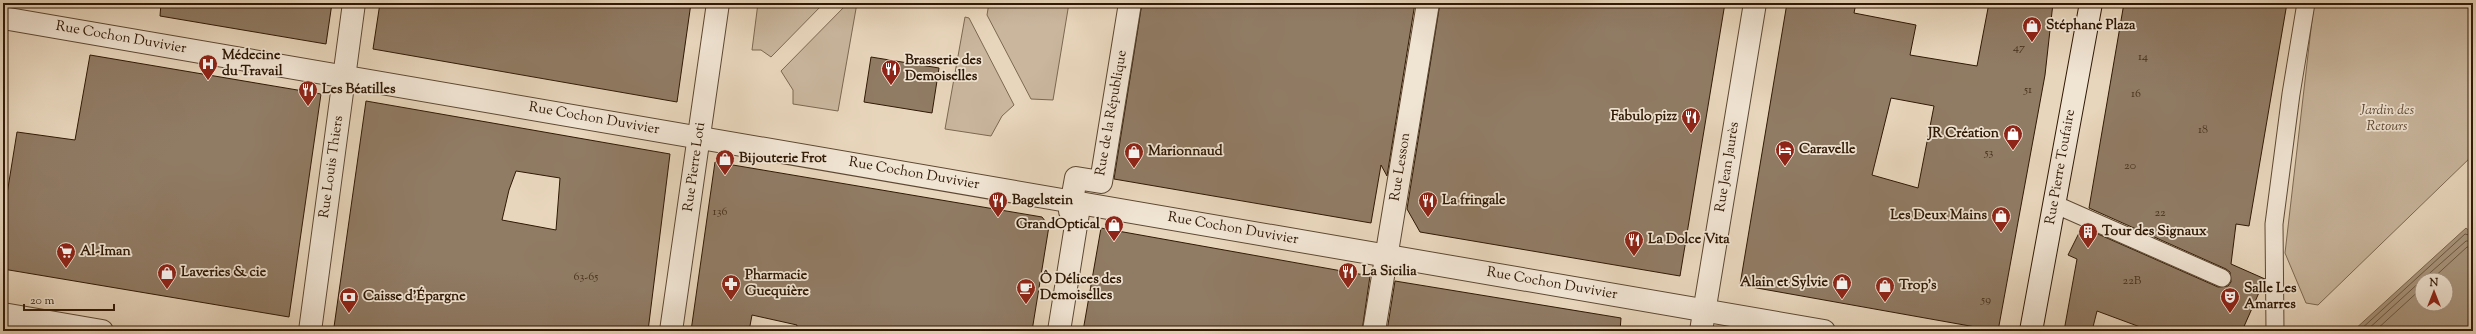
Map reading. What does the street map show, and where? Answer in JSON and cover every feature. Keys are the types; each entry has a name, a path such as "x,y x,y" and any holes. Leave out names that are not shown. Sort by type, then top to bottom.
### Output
{"street":[{"name":"Rue Louis Thiers","path":"310,331 354,3"},
{"name":"Rue Pierre Loti","path":"671,331 718,3"},
{"name":"Rue de la République","path":"1072,202 1076,178 1101,182 1130,3"},
{"name":"Rue Lesson","path":"1374,331 1428,3"},
{"name":"Rue Jean Jaurès","path":"1702,321 1755,3"},
{"name":"Rue Pierre Toufaire","path":"2031,331 2091,3"},
{"name":"Rue Cochon Duvivier","path":"3,18 1387,256 1702,321 1824,331"},
{"path":"1059,331 1078,213 1070,211 1072,202"},
{"path":"3,314 102,331"}],"lane":[{"path":"2275,331 2274,224 2291,94 2306,3"},
{"path":"2054,204 2222,278"}],"green space":[{"path":"758,3 824,3 771,57 761,50 752,50"},
{"path":"848,3 857,3 838,111 793,104 793,90 781,71"},
{"path":"989,3 1069,3 1053,100 1031,99 987,15"},
{"name":"Jardin des Retours","path":"2314,3 2473,3 2473,155 2318,305 2306,303 2285,253"},
{"path":"965,17 969,18 1014,105 1002,116 991,136 945,129"}],"water":[{"path":"2466,228 2473,234 2473,331 2353,331 2414,275 2414,312 2454,312 2454,272 2418,272"}],"building":[{"path":"161,3 332,3 326,44 160,16"},
{"path":"380,3 691,3 677,102 373,49"},
{"path":"1142,3 1415,3 1387,176 1381,165 1371,223 1114,179"},
{"path":"1440,3 1725,3 1680,276 1420,232 1407,209"},
{"path":"1787,3 1856,3 1854,13 1916,25 1910,55 1977,66 1989,3 2053,3 2045,75 1998,331 1740,285","holes":["1891,98 1934,106 1918,188 1872,175"]},
{"path":"2124,3 2287,3 2249,226 2236,224 2231,264 2265,279 2242,331 2151,331 2097,311 2092,331 2064,331 2077,259 2068,255 2082,227 2218,287 2228,286 2231,282 2230,272 2226,269 2089,208"},
{"path":"90,55 321,94 289,317 3,269 3,219 17,132 75,140"},
{"name":"Brasserie des Demoiselles","path":"871,57 939,68 932,113 864,102"},
{"path":"366,101 670,154 648,331 358,331 334,327","holes":["516,171 560,178 556,230 502,220 509,190"]},
{"path":"715,162 1042,217 1049,226 1032,331 796,331 797,325 752,315 749,331 691,331"},
{"path":"1101,228 1370,276 1362,331 1083,331"},
{"path":"1395,281 1621,318 1620,331 1387,331"}],"place":[{"name":"Stéphane Plaza","path":"2032,43"},
{"name":"Médecine du Travail","path":"208,81"},
{"name":"Brasserie des Demoiselles","path":"891,86"},
{"name":"Les Béatilles","path":"308,107"},
{"name":"Fabulo pizz","path":"1691,134"},
{"name":"JR Création","path":"2013,151"},
{"name":"Caravelle","path":"1785,167"},
{"name":"Marionnaud","path":"1134,169"},
{"name":"Bijouterie Frot","path":"725,176"},
{"name":"Bagelstein","path":"998,218"},
{"name":"La fringale","path":"1428,218"},
{"name":"Les Deux Mains","path":"2001,233"},
{"name":"GrandOptical","path":"1114,242"},
{"name":"Tour des Signaux","path":"2088,249"},
{"name":"La Dolce Vita","path":"1634,257"},
{"name":"Al-Iman","path":"66,269"},
{"name":"La Sicilia","path":"1348,289"},
{"name":"Laveries & cie","path":"167,290"},
{"name":"Alain et Sylvie","path":"1842,300"},
{"name":"Pharmacie Guequière","path":"731,301"},
{"name":"Trop's","path":"1885,303"},
{"name":"Ô Délices des Demoiselles","path":"1026,305"},
{"name":"Caisse d'Épargne","path":"349,314"},
{"name":"Salle Les Amarres","path":"2230,314"}]}
